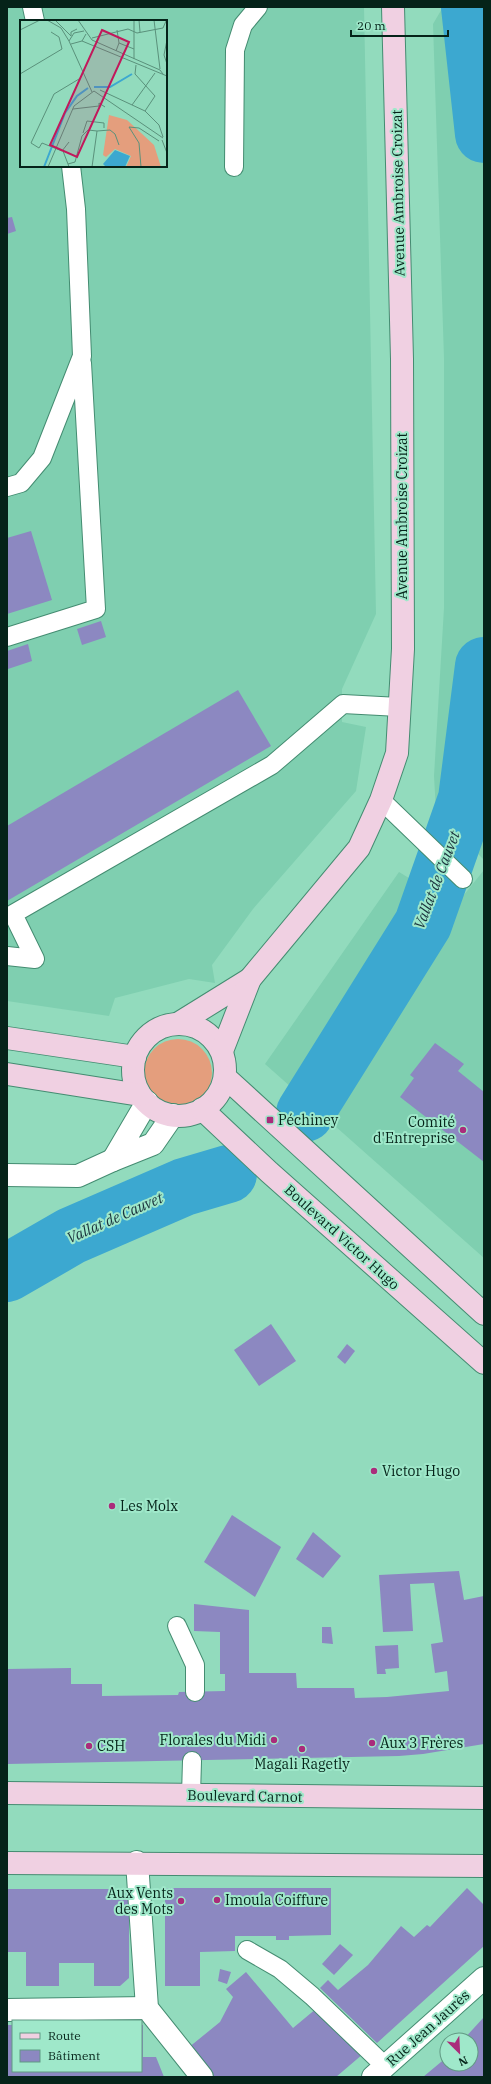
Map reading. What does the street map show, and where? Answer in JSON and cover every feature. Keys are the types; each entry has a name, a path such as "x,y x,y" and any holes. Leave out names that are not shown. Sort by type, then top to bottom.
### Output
{"main road":[{"name":"Avenue Ambroise Croizat","path":"179,1023 250,979 359,848 381,800 397,753 403,649 402,358 393,7"},
{"name":"Avenue Ambroise Croizat","path":"222,1051 250,979"},
{"path":"179,1023 196,1027 211,1037 222,1051 225,1064 225,1077 220,1090 213,1101 202,1109 188,1115 173,1115 159,1111 144,1099 134,1076 135,1057 141,1044 151,1033 165,1026 179,1023"},
{"path":"7,1038 135,1057"},
{"path":"7,1074 144,1099"},
{"path":"225,1077 484,1314"},
{"name":"Boulevard Victor Hugo","path":"202,1109 269,1172 484,1363"},
{"name":"Boulevard Carnot","path":"7,1793 484,1798"},
{"path":"7,1862 484,1866"}],"street":[{"path":"113,1160 144,1099"},
{"path":"7,1175 78,1176 153,1144 173,1115"},
{"path":"136,1862 147,2008 202,2077"},
{"name":"Rue Jean Jaurès","path":"379,2071 484,1978"},
{"path":"7,2010 147,2008"}],"lane":[{"path":"32,7 35,20"},
{"path":"234,167 235,50 243,25 258,7"},
{"path":"7,637 96,609 82,356 76,209 72,167"},
{"path":"7,488 21,483 42,458 82,356"},
{"path":"7,956 35,959 13,914 272,765 343,704 399,707"},
{"path":"381,800 458,874"},
{"path":"177,1626 195,1665 195,1692"},
{"path":"191,1795 192,1760"},
{"path":"248,1950 280,1969 312,1996 379,2071"}],"shaded area":[{"path":"7,7 364,7 376,614 342,689 342,722 366,727 356,791 253,909 212,965 215,983 189,979 115,998 109,1016 7,1001"},
{"path":"443,7 484,7 484,860 436,811 434,776 444,608 444,358 433,24"},
{"path":"484,870 484,1258 265,1064 399,872 455,906"},
{"path":"178,1039 191,1042 202,1049 209,1060 212,1073 209,1086 202,1097 191,1104 178,1107 165,1104 154,1097 147,1086 144,1073 147,1060 154,1049 165,1042"}],"building":[{"path":"12,217 16,231 7,234 7,218"},
{"path":"31,531 52,600 7,614 7,538"},
{"path":"101,621 106,637 82,645 77,629"},
{"path":"28,644 32,661 8,669 7,651"},
{"path":"238,690 271,746 7,901 7,826"},
{"name":"Comité d'Entreprise","path":"435,1043 464,1064 458,1071 484,1092 484,1162 400,1097 414,1078 410,1075"},
{"path":"271,1324 296,1361 259,1386 234,1350"},
{"path":"347,1344 355,1351 345,1364 337,1357"},
{"path":"232,1515 281,1547 255,1597 204,1562"},
{"path":"313,1532 341,1556 323,1578 296,1559"},
{"path":"459,1571 464,1600 484,1596 484,1744 423,1754 399,1756 7,1764 7,1669 71,1668 71,1684 102,1684 102,1696 178,1695 179,1692 225,1691 225,1674 220,1674 220,1632 194,1631 194,1604 249,1610 249,1673 296,1673 297,1688 354,1688 355,1698 387,1697 449,1691 447,1671 435,1673 431,1644 443,1642 434,1583 410,1584 413,1631 383,1632 379,1575"},
{"path":"322,1627 331,1627 333,1644 322,1643"},
{"path":"398,1645 399,1668 385,1669 386,1674 377,1674 375,1646"},
{"path":"165,1888 331,1888 331,1935 289,1936 289,1940 276,1940 276,1936 235,1936 235,1951 200,1952 200,1986 165,1986"},
{"path":"467,1888 484,1905 484,1946 377,2043 320,1988 328,1980 338,1990 368,1965 401,1926 414,1937 427,1925 430,1927"},
{"path":"7,1889 129,1889 129,1978 120,1986 94,1986 94,1963 59,1963 59,1986 26,1986 26,1952 7,1952"},
{"path":"340,1944 353,1955 334,1975 322,1964"},
{"path":"220,1969 231,1972 227,1984 218,1981"},
{"path":"246,1972 293,2028 317,2008 363,2054 336,2077 213,2077 188,2048 220,2022 233,1997 226,1989"},
{"path":"484,2017 484,2077 423,2077 439,2064 439,2072 479,2072 479,2032 470,2032"},
{"path":"7,2025 12,2025 12,2072 142,2072 143,2025 143,2057 156,2057 164,2077 7,2077"}],"waterway":[{"name":"Vallat de Cauvet","path":"470,7 484,134"},
{"name":"Vallat de Cauvet","path":"305,1113 423,924 467,799 484,666"},
{"name":"Vallat de Cauvet","path":"7,1273 71,1236 184,1187 228,1174"}],"place":[{"name":"Péchiney","path":"270,1120"},
{"name":"Comité d'Entreprise","path":"463,1130"},
{"name":"Victor Hugo","path":"374,1471"},
{"name":"Les Molx","path":"112,1506"},
{"name":"Florales du Midi","path":"274,1740"},
{"name":"Aux 3 Frères","path":"372,1743"},
{"name":"CSH","path":"89,1746"},
{"name":"Magali Ragetly","path":"302,1749"},
{"name":"Imoula Coiffure","path":"217,1900"},
{"name":"Aux Vents des Mots","path":"181,1901"}]}
